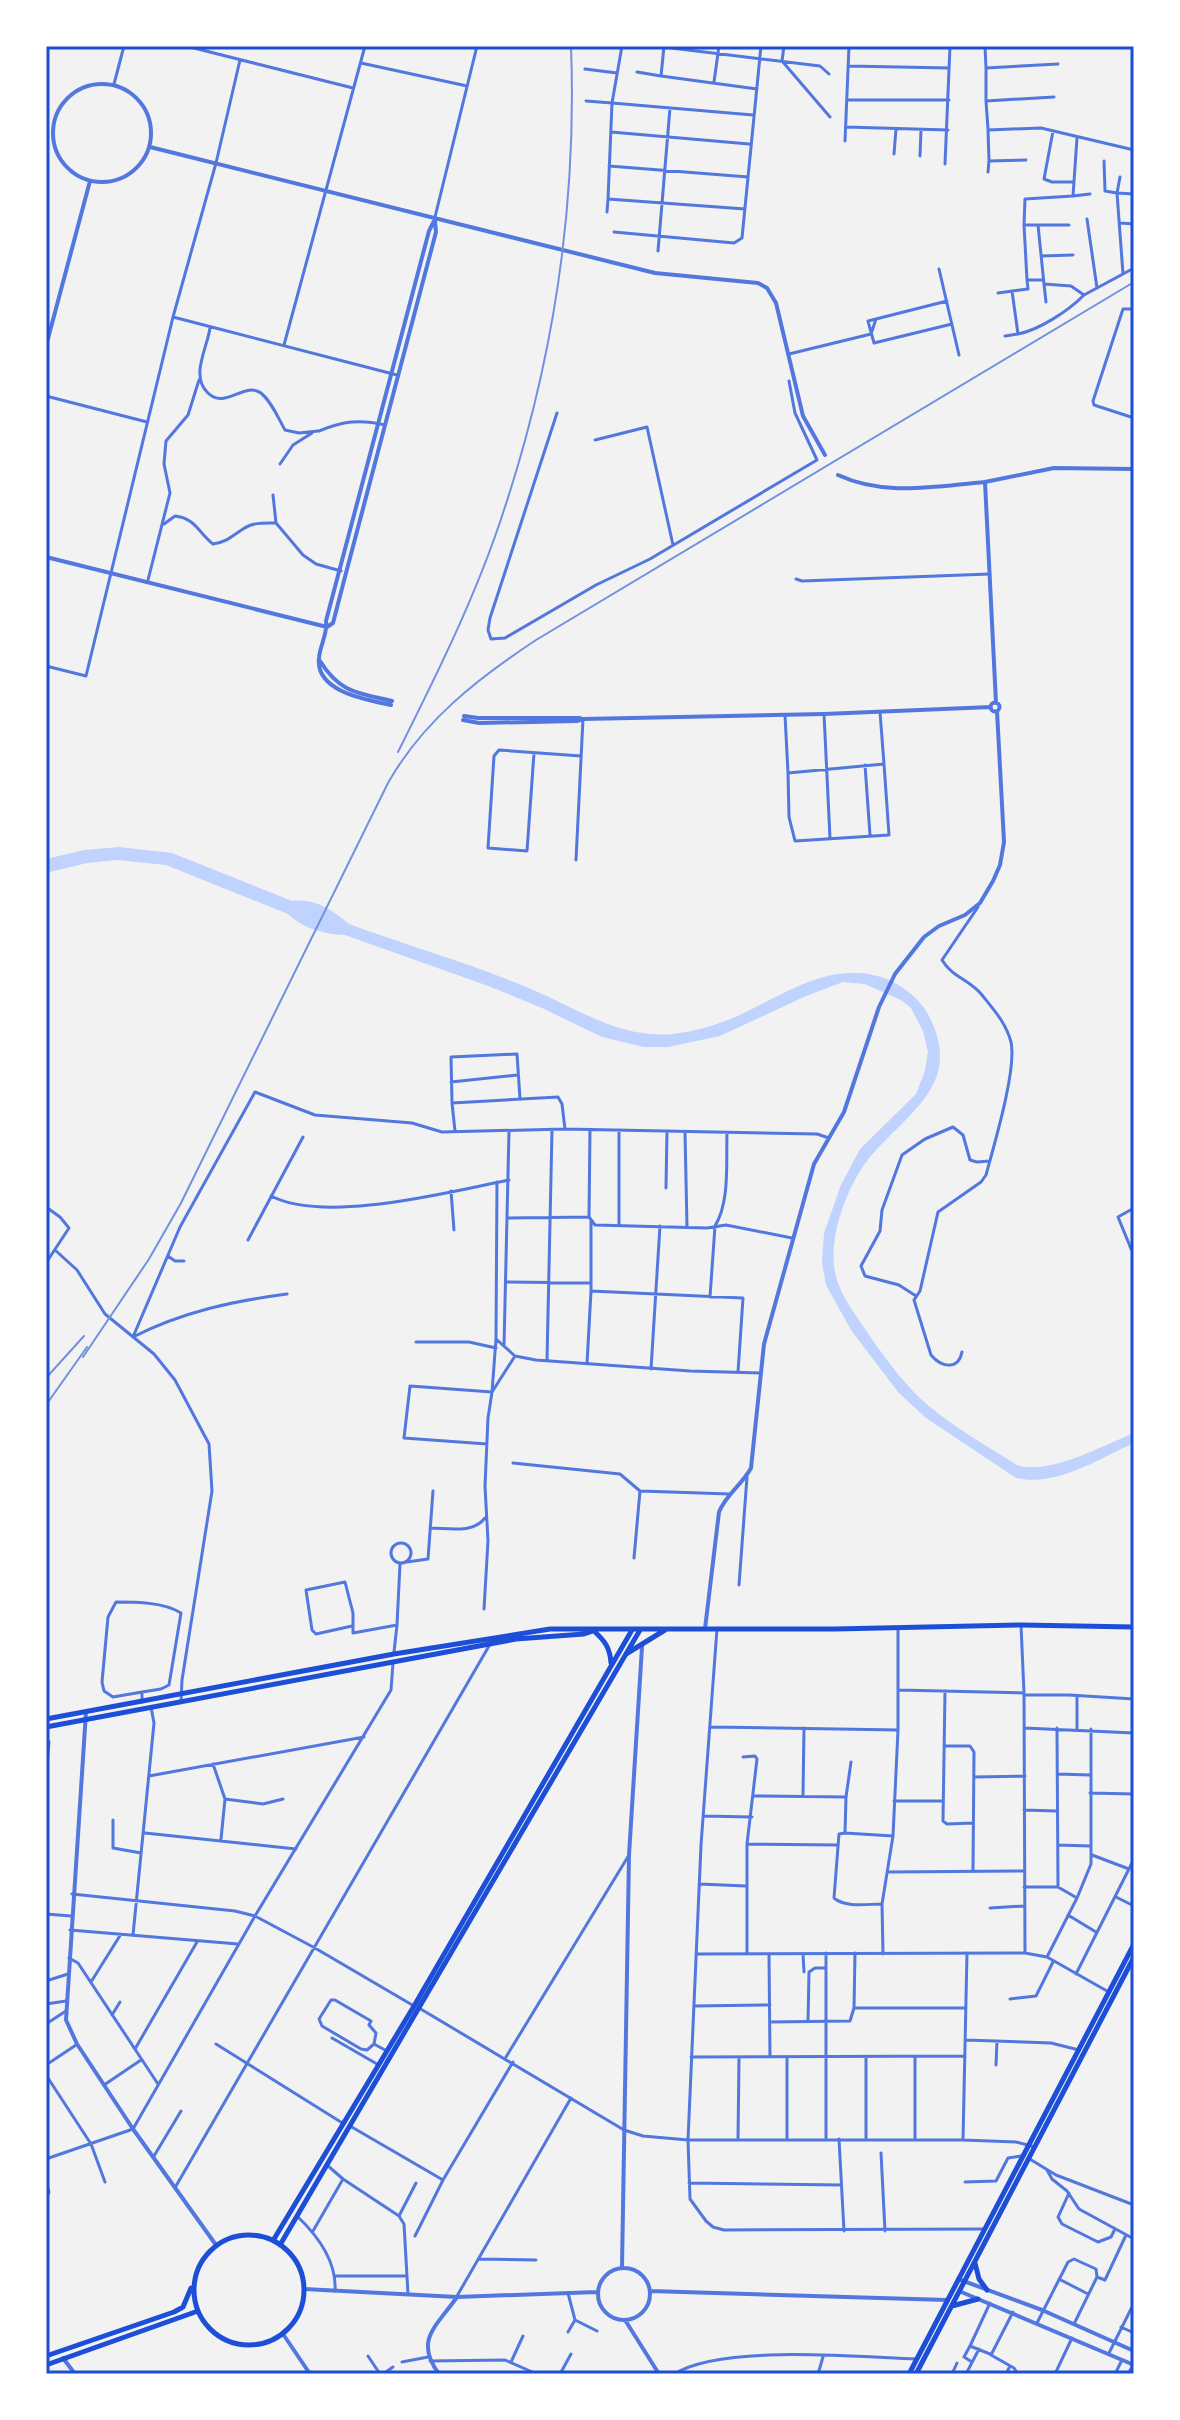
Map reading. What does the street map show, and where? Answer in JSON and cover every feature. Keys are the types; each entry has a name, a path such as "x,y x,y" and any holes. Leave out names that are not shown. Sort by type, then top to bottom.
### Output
{"main road":[{"path":"46,1727 493,1641 584,1628 1134,1627"},
{"path":"469,1917 633,1629"},
{"path":"274,2239 346,2125 640,1629"},
{"path":"625,1655 666,1629"},
{"path":"594,1630 611,1651 611,1665"},
{"path":"46,1719 394,1654 493,1641"},
{"path":"916,2374 985,2229 1032,2146 1134,1944"},
{"path":"1032,2146 1079,2050 1134,1957"},
{"path":"280,2245 386,2051 416,2007"},
{"path":"961,2280 975,2262 1026,2157"},
{"path":"46,2356 183,2307 200,2263 216,2245 240,2235 254,2234 274,2239 299,2266 304,2289 297,2317 283,2334 270,2342 241,2345 217,2336 205,2325 193,2291 195,2278"},
{"path":"975,2262 979,2279 987,2290"},
{"path":"909,2374 951,2303 978,2299"},
{"path":"46,2365 198,2311"}],"street":[{"path":"114,84 124,46"},
{"path":"186,46 354,88"},
{"path":"284,345 365,46"},
{"path":"46,557 327,627 333,623 394,374 436,232 435,219 477,46"},
{"path":"607,212 612,103 622,46"},
{"path":"661,76 664,46 820,66 829,74"},
{"path":"714,83 719,46"},
{"path":"614,232 734,243 742,238 761,46"},
{"path":"784,46 782,61 830,117"},
{"path":"845,141 849,46"},
{"path":"945,164 950,46"},
{"path":"985,46 988,172"},
{"path":"46,666 86,676 173,317 216,163 240,60"},
{"path":"361,62 467,86"},
{"path":"986,68 1058,64"},
{"path":"848,66 949,68"},
{"path":"585,69 617,73"},
{"path":"637,72 757,89"},
{"path":"98,83 114,84 129,91 145,108 152,131 150,147 144,161 120,180 105,183 90,181 78,177 60,159 53,135 54,123 59,108 69,96 83,87 98,83"},
{"path":"986,101 1054,97"},
{"path":"847,100 949,100"},
{"path":"586,101 753,115"},
{"path":"658,251 670,108"},
{"path":"46,121 54,123"},
{"path":"846,127 948,130"},
{"path":"988,130 1041,128 1134,150"},
{"path":"894,154 896,129"},
{"path":"920,156 921,130"},
{"path":"1053,131 1044,179 1074,182"},
{"path":"611,132 749,144"},
{"path":"1073,196 1077,138"},
{"path":"150,147 655,273 758,283 773,296 803,416 825,455"},
{"path":"989,161 1026,160"},
{"path":"1104,161 1105,191 1134,194"},
{"path":"609,166 748,177"},
{"path":"1120,177 1117,193 1123,274"},
{"path":"46,346 90,181"},
{"path":"998,293 1028,289 1025,199 1090,194"},
{"path":"608,199 745,209"},
{"path":"1087,219 1097,288"},
{"path":"1120,223 1134,224"},
{"path":"1024,225 1069,225"},
{"path":"1038,225 1046,302"},
{"path":"1041,256 1073,255"},
{"path":"1005,336 1028,331 1134,268"},
{"path":"939,269 959,355"},
{"path":"1027,280 1075,287 1084,295"},
{"path":"1012,291 1018,334"},
{"path":"947,301 868,321 874,343 952,324"},
{"path":"1134,309 1123,309 1093,401 1094,405 1134,418"},
{"path":"46,311 55,313"},
{"path":"173,317 394,374"},
{"path":"148,580 170,493 164,464 166,441 188,415 194,402 211,326"},
{"path":"789,354 871,334"},
{"path":"199,380 213,398 223,400 254,390 260,392 285,430 299,433 318,431"},
{"path":"557,413 490,618 488,630 491,639 505,638 673,545 817,460 795,413 789,381"},
{"path":"46,396 147,422"},
{"path":"280,464 293,445 318,431 341,422 362,419 382,424"},
{"path":"382,424 326,621 319,659 328,674 350,691 392,703"},
{"path":"595,440 647,427 673,545"},
{"path":"838,475 887,490 985,482 1054,468 1134,469"},
{"path":"962,1352 961,1360 955,1365 946,1366 931,1355 916,1311 916,1296 920,1291 938,1212 981,1182 988,1167 1013,1056 1003,1022 975,986 949,972 942,960 993,881 1004,842 997,711 993,705 985,482"},
{"path":"273,495 276,523 303,555 316,564 346,573"},
{"path":"164,524 175,516 187,519 196,524 213,544 235,537 241,530 255,524 276,523"},
{"path":"796,579 990,574"},
{"path":"464,718 479,723 577,721 880,712 993,705"},
{"path":"785,715 789,817 795,841 889,835 880,712"},
{"path":"824,714 830,838"},
{"path":"576,860 583,719"},
{"path":"534,753 527,851 488,848 494,756 499,750 581,756"},
{"path":"788,773 884,764"},
{"path":"865,765 870,835"},
{"path":"739,1585 747,1477 751,1468 764,1344 814,1164 844,1112 869,1037 895,974 924,937 939,926 965,915 980,903"},
{"path":"455,1132 451,1057 517,1054 520,1099"},
{"path":"450,1082 518,1075"},
{"path":"133,1337 180,1227 255,1092 315,1115 412,1123 442,1132 565,1129 817,1134 829,1138"},
{"path":"452,1103 558,1097 562,1104 565,1129"},
{"path":"916,1296 899,1285 865,1276 861,1266 880,1231 882,1210 900,1159 911,1147 953,1127 963,1135 970,1160 990,1161"},
{"path":"547,1361 552,1130"},
{"path":"587,1364 591,1291 590,1130"},
{"path":"619,1130 619,1225"},
{"path":"504,1346 509,1131"},
{"path":"666,1188 667,1131"},
{"path":"685,1132 687,1227"},
{"path":"710,1297 715,1226 720,1218 725,1187 727,1133"},
{"path":"248,1240 303,1137"},
{"path":"982,1162 988,1167"},
{"path":"271,1196 284,1203 353,1209 509,1180"},
{"path":"484,1609 488,1541 485,1518 487,1444 496,1348 497,1182"},
{"path":"451,1191 454,1230"},
{"path":"46,1207 69,1228 46,1263"},
{"path":"1134,1208 1120,1213 1118,1217 1134,1256"},
{"path":"508,1218 590,1218"},
{"path":"590,1218 595,1225 726,1225 792,1238"},
{"path":"651,1369 660,1226"},
{"path":"1127,1239 1134,1236"},
{"path":"55,1250 77,1270 105,1314 154,1354 175,1380 209,1444 212,1491 181,1702"},
{"path":"168,1256 175,1261 184,1261"},
{"path":"507,1282 591,1283"},
{"path":"591,1291 743,1298 738,1372"},
{"path":"133,1337 161,1323 232,1302 287,1294"},
{"path":"139,1323 142,1333"},
{"path":"496,1339 515,1356 547,1361 761,1373"},
{"path":"416,1342 469,1342 496,1348"},
{"path":"492,1392 515,1356"},
{"path":"494,1365 501,1376"},
{"path":"487,1444 404,1438 410,1386 492,1392"},
{"path":"513,1463 620,1474 640,1491 730,1494"},
{"path":"705,1629 719,1512 724,1500 747,1477"},
{"path":"400,1564 428,1559 433,1491"},
{"path":"634,1558 640,1491"},
{"path":"430,1528 472,1529 485,1518"},
{"path":"400,1564 391,1556 392,1547 398,1543 409,1548 411,1554 407,1562"},
{"path":"46,2159 133,2129 255,1916 391,1690 400,1564"},
{"path":"352,1626 316,1634 312,1630 306,1590 345,1582 353,1613 353,1633 397,1625"},
{"path":"116,1602 176,1609 181,1613 169,1685 142,1692 113,1697 104,1691 102,1682 108,1617 116,1602"},
{"path":"542,1632 543,1620"},
{"path":"1021,1625 1025,1953"},
{"path":"883,1954 882,1904 893,1836 898,1730 898,1628"},
{"path":"717,1629 699,1884 688,2140 690,2199 695,2209 713,2227 724,2230 985,2229"},
{"path":"174,2189 493,1641"},
{"path":"622,2267 629,1855 642,1647"},
{"path":"898,1690 1134,1699"},
{"path":"945,1691 943,1821 947,1824 973,1823"},
{"path":"142,1692 142,1702"},
{"path":"1077,1695 1077,1729"},
{"path":"133,1935 154,1723 151,1707"},
{"path":"86,1712 66,2001 69,2029 152,2158 216,2245"},
{"path":"711,1727 898,1730"},
{"path":"803,1795 804,1728"},
{"path":"1024,1728 1134,1733"},
{"path":"1057,1728 1058,1887"},
{"path":"1047,1957 1077,1898 1092,1855 1091,1729"},
{"path":"149,1776 364,1737"},
{"path":"46,1738 49,1740 46,1776"},
{"path":"943,1746 972,1747 973,1870"},
{"path":"743,1757 755,1756 757,1759 747,1844 747,1954"},
{"path":"845,1833 851,1762"},
{"path":"213,1764 225,1799 221,1840"},
{"path":"1057,1774 1090,1775"},
{"path":"974,1777 1025,1776"},
{"path":"1090,1793 1134,1794"},
{"path":"754,1796 846,1797"},
{"path":"225,1799 263,1804 283,1799"},
{"path":"894,1801 942,1801"},
{"path":"1024,1810 1058,1812"},
{"path":"703,1816 752,1817"},
{"path":"113,1820 113,1848 141,1853"},
{"path":"143,1833 296,1849"},
{"path":"882,1904 849,1904 834,1898 839,1834 893,1836"},
{"path":"747,1844 838,1845"},
{"path":"1058,1845 1091,1846"},
{"path":"506,2057 629,1855"},
{"path":"1092,1855 1129,1869"},
{"path":"1076,1974 1134,1859"},
{"path":"888,1872 1024,1871"},
{"path":"699,1884 746,1886"},
{"path":"1024,1887 1058,1887 1077,1898"},
{"path":"72,1894 235,1911 255,1916 506,2057 624,2130 643,2136 688,2140 963,2140 1032,2146"},
{"path":"1115,1896 1134,1906"},
{"path":"990,1908 1024,1906"},
{"path":"46,1914 71,1916"},
{"path":"1068,1915 1097,1932"},
{"path":"70,1930 239,1944"},
{"path":"90,1983 121,1934"},
{"path":"135,2049 198,1941"},
{"path":"826,1953 826,2139"},
{"path":"770,2022 850,2021 854,2008 855,1953"},
{"path":"963,2140 967,1953"},
{"path":"696,1954 1025,1953 1047,1957 1111,1994"},
{"path":"769,1954 770,2057"},
{"path":"803,1954 804,1972"},
{"path":"69,1958 78,1963 159,2084"},
{"path":"1010,1999 1036,1996 1054,1961"},
{"path":"808,2023 809,1972 815,1968 826,1968"},
{"path":"46,1981 68,1974"},
{"path":"331,2000 371,2021 369,2025 376,2033 374,2044 367,2050 361,2049 322,2026 319,2019 331,2000"},
{"path":"46,2004 66,2001"},
{"path":"112,2015 120,2002"},
{"path":"694,2006 770,2005"},
{"path":"854,2008 966,2008"},
{"path":"46,2024 66,2011"},
{"path":"332,2038 379,2065"},
{"path":"965,2040 1051,2043 1079,2050"},
{"path":"996,2065 997,2041"},
{"path":"46,2065 77,2044"},
{"path":"216,2044 346,2125 443,2180"},
{"path":"374,2044 386,2051"},
{"path":"691,2057 965,2056"},
{"path":"738,2140 739,2057"},
{"path":"787,2057 787,2139"},
{"path":"866,2057 866,2139"},
{"path":"915,2057 915,2140"},
{"path":"104,2085 141,2060"},
{"path":"415,2236 443,2180 513,2062"},
{"path":"46,2075 91,2144 105,2182"},
{"path":"439,2374 429,2359 427,2342 457,2297 571,2098"},
{"path":"152,2158 181,2111"},
{"path":"839,2139 844,2231"},
{"path":"881,2153 885,2231"},
{"path":"965,2182 996,2181 1008,2158 1026,2157 1047,2170 1134,2205"},
{"path":"326,2164 399,2216 406,2231 408,2294"},
{"path":"1047,2170 1052,2179 1069,2193 1079,2209 1134,2239"},
{"path":"313,2231 343,2179"},
{"path":"46,2182 49,2192 46,2199"},
{"path":"399,2216 416,2183"},
{"path":"689,2183 841,2185"},
{"path":"1069,2193 1058,2217 1062,2224 1098,2242 1111,2237 1115,2229"},
{"path":"297,2216 313,2231 336,2276 335,2291"},
{"path":"1097,2277 1105,2280 1126,2235"},
{"path":"479,2259 536,2260"},
{"path":"1037,2323 1068,2262 1074,2259 1096,2269 1097,2277 1074,2324"},
{"path":"622,2267 644,2276 650,2300 641,2314 617,2320 604,2311 597,2292 604,2276 622,2267"},
{"path":"336,2276 407,2276"},
{"path":"1059,2279 1088,2294"},
{"path":"961,2280 1042,2310 1134,2351"},
{"path":"304,2289 457,2297 597,2292"},
{"path":"956,2290 1134,2365 1128,2374"},
{"path":"650,2291 951,2303"},
{"path":"568,2293 575,2320 568,2332"},
{"path":"972,2362 964,2357 990,2303"},
{"path":"1109,2354 1134,2303"},
{"path":"991,2355 1013,2312"},
{"path":"1129,2313 1134,2315"},
{"path":"575,2320 597,2331"},
{"path":"625,2320 659,2374"},
{"path":"1121,2327 1134,2333"},
{"path":"283,2334 310,2374"},
{"path":"511,2362 523,2336"},
{"path":"1056,2374 1072,2338"},
{"path":"970,2346 1010,2366 1018,2374"},
{"path":"966,2374 979,2349"},
{"path":"560,2374 571,2354"},
{"path":"674,2374 695,2365 751,2355 916,2359"},
{"path":"368,2356 381,2374 393,2367"},
{"path":"818,2374 823,2357"},
{"path":"63,2358 75,2374"},
{"path":"402,2362 488,2359 511,2362 537,2374"},
{"path":"1115,2374 1122,2360"},
{"path":"952,2374 957,2363"},
{"path":"1006,2374 1010,2366"}],"water":[{"path":"119,847 172,853 292,901 316,903 349,924 486,971 600,1021 635,1032 673,1034 711,1026 801,985 838,974 876,976 895,983 914,997 929,1016 938,1042 939,1064 934,1083 923,1101 876,1150 848,1193 838,1223 834,1254 843,1295 885,1357 922,1400 1017,1465 1030,1467 1060,1463 1134,1433 1134,1443 1062,1475 1047,1479 1016,1478 926,1418 898,1392 851,1330 826,1285 822,1263 824,1233 841,1185 860,1149 916,1094 925,1071 928,1052 923,1031 911,1008 901,1000 865,984 843,982 720,1036 668,1047 644,1047 602,1037 491,987 345,935 314,930 288,914 166,865 117,860 87,863 46,873 46,859 84,850"}],"railway":[{"path":"398,752 481,574 521,456 536,399 558,282 565,224 570,165 571,46"},
{"path":"83,1357 149,1259 181,1203 388,783 435,721 472,686 536,640 1134,282"},
{"path":"46,1378 84,1336"},
{"path":"46,1405 87,1347"}]}
